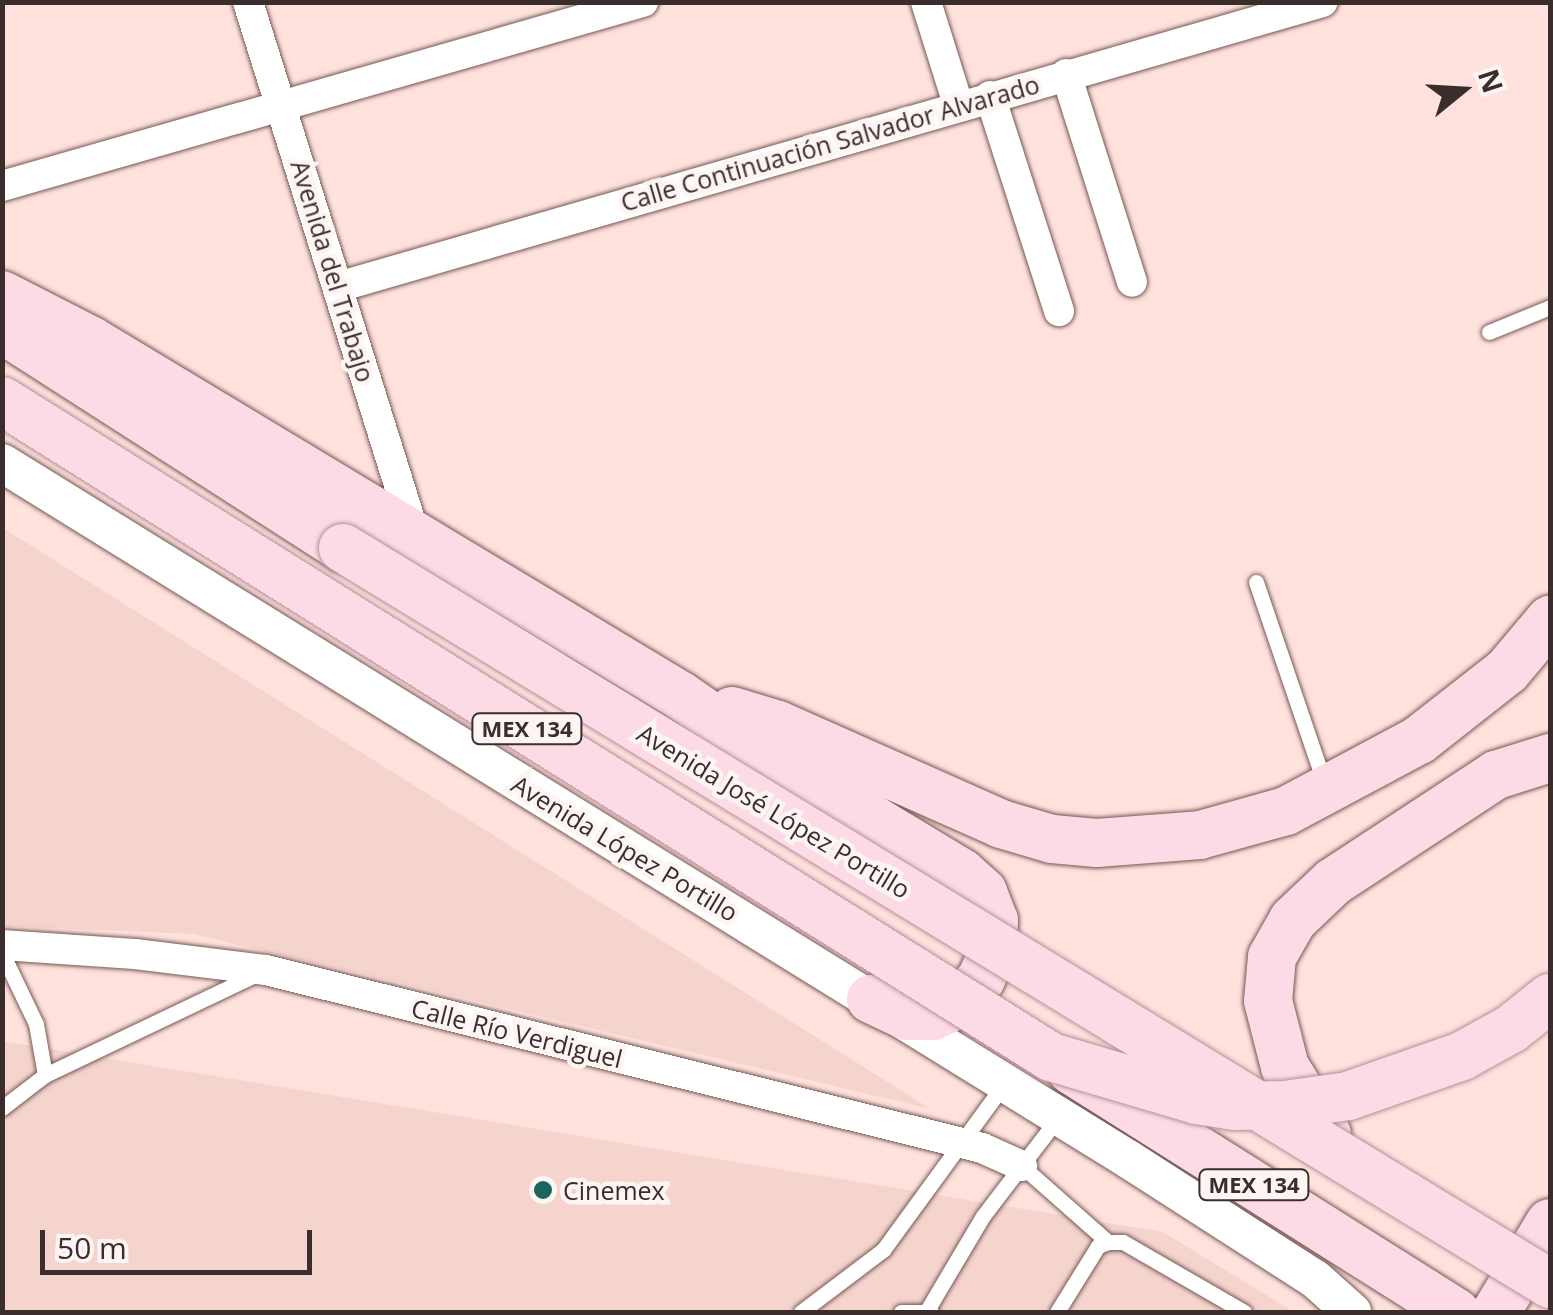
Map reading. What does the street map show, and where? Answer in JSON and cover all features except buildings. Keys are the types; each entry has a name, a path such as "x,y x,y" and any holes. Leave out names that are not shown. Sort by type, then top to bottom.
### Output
{"main road":[{"path":"2,295 90,340 681,696 763,752 962,873 983,892 994,920 993,952 980,978 958,1004 933,1016 906,1016 871,999"},
{"name":"Avenida José López Portillo","path":"2,329 342,548 1550,1284"},
{"name":"MEX 134","path":"2,401 1456,1312"},
{"path":"681,696 778,726 1001,824 1052,839 1097,843 1200,835 1244,825 1327,792 1419,740 1507,670 1550,620"},
{"path":"1343,1158 1285,1066 1268,1001 1272,957 1303,906 1356,866 1496,774 1550,758"},
{"path":"1051,1057 1196,1100 1235,1106 1286,1105 1348,1096 1448,1062 1511,1029 1550,998"},
{"path":"1496,1312 1550,1223"}],"street":[{"name":"Avenida del Trabajo","path":"248,2 417,540"},
{"path":"2,186 643,2"},
{"path":"926,2 958,107"},
{"name":"Calle Continuación Salvador Alvarado","path":"338,287 1323,2"},
{"path":"1066,74 1132,282"},
{"path":"990,96 1059,312"},
{"name":"Avenida López Portillo","path":"2,463 1060,1116 1334,1293 1352,1312"},
{"name":"Calle Río Verdiguel","path":"2,949 135,954 266,970 982,1148 1022,1166"}],"lane":[{"path":"1489,332 1550,306"},
{"path":"1256,582 1327,792"},
{"path":"2,949 36,1024 45,1075"},
{"path":"2,1108 45,1075 266,970"},
{"path":"802,1312 882,1250 1005,1083"},
{"path":"901,1312 928,1312 983,1216 1060,1116"},
{"path":"1022,1166 1108,1242"},
{"path":"1057,1312 1098,1246 1108,1242 1122,1242 1244,1312"}],"shaded area":[{"path":"2,528 931,1109 193,934 3,926"},
{"path":"2,1041 1163,1232 1294,1312 3,1312"}],"place":[{"name":"Cinemex","path":"543,1190"}]}
